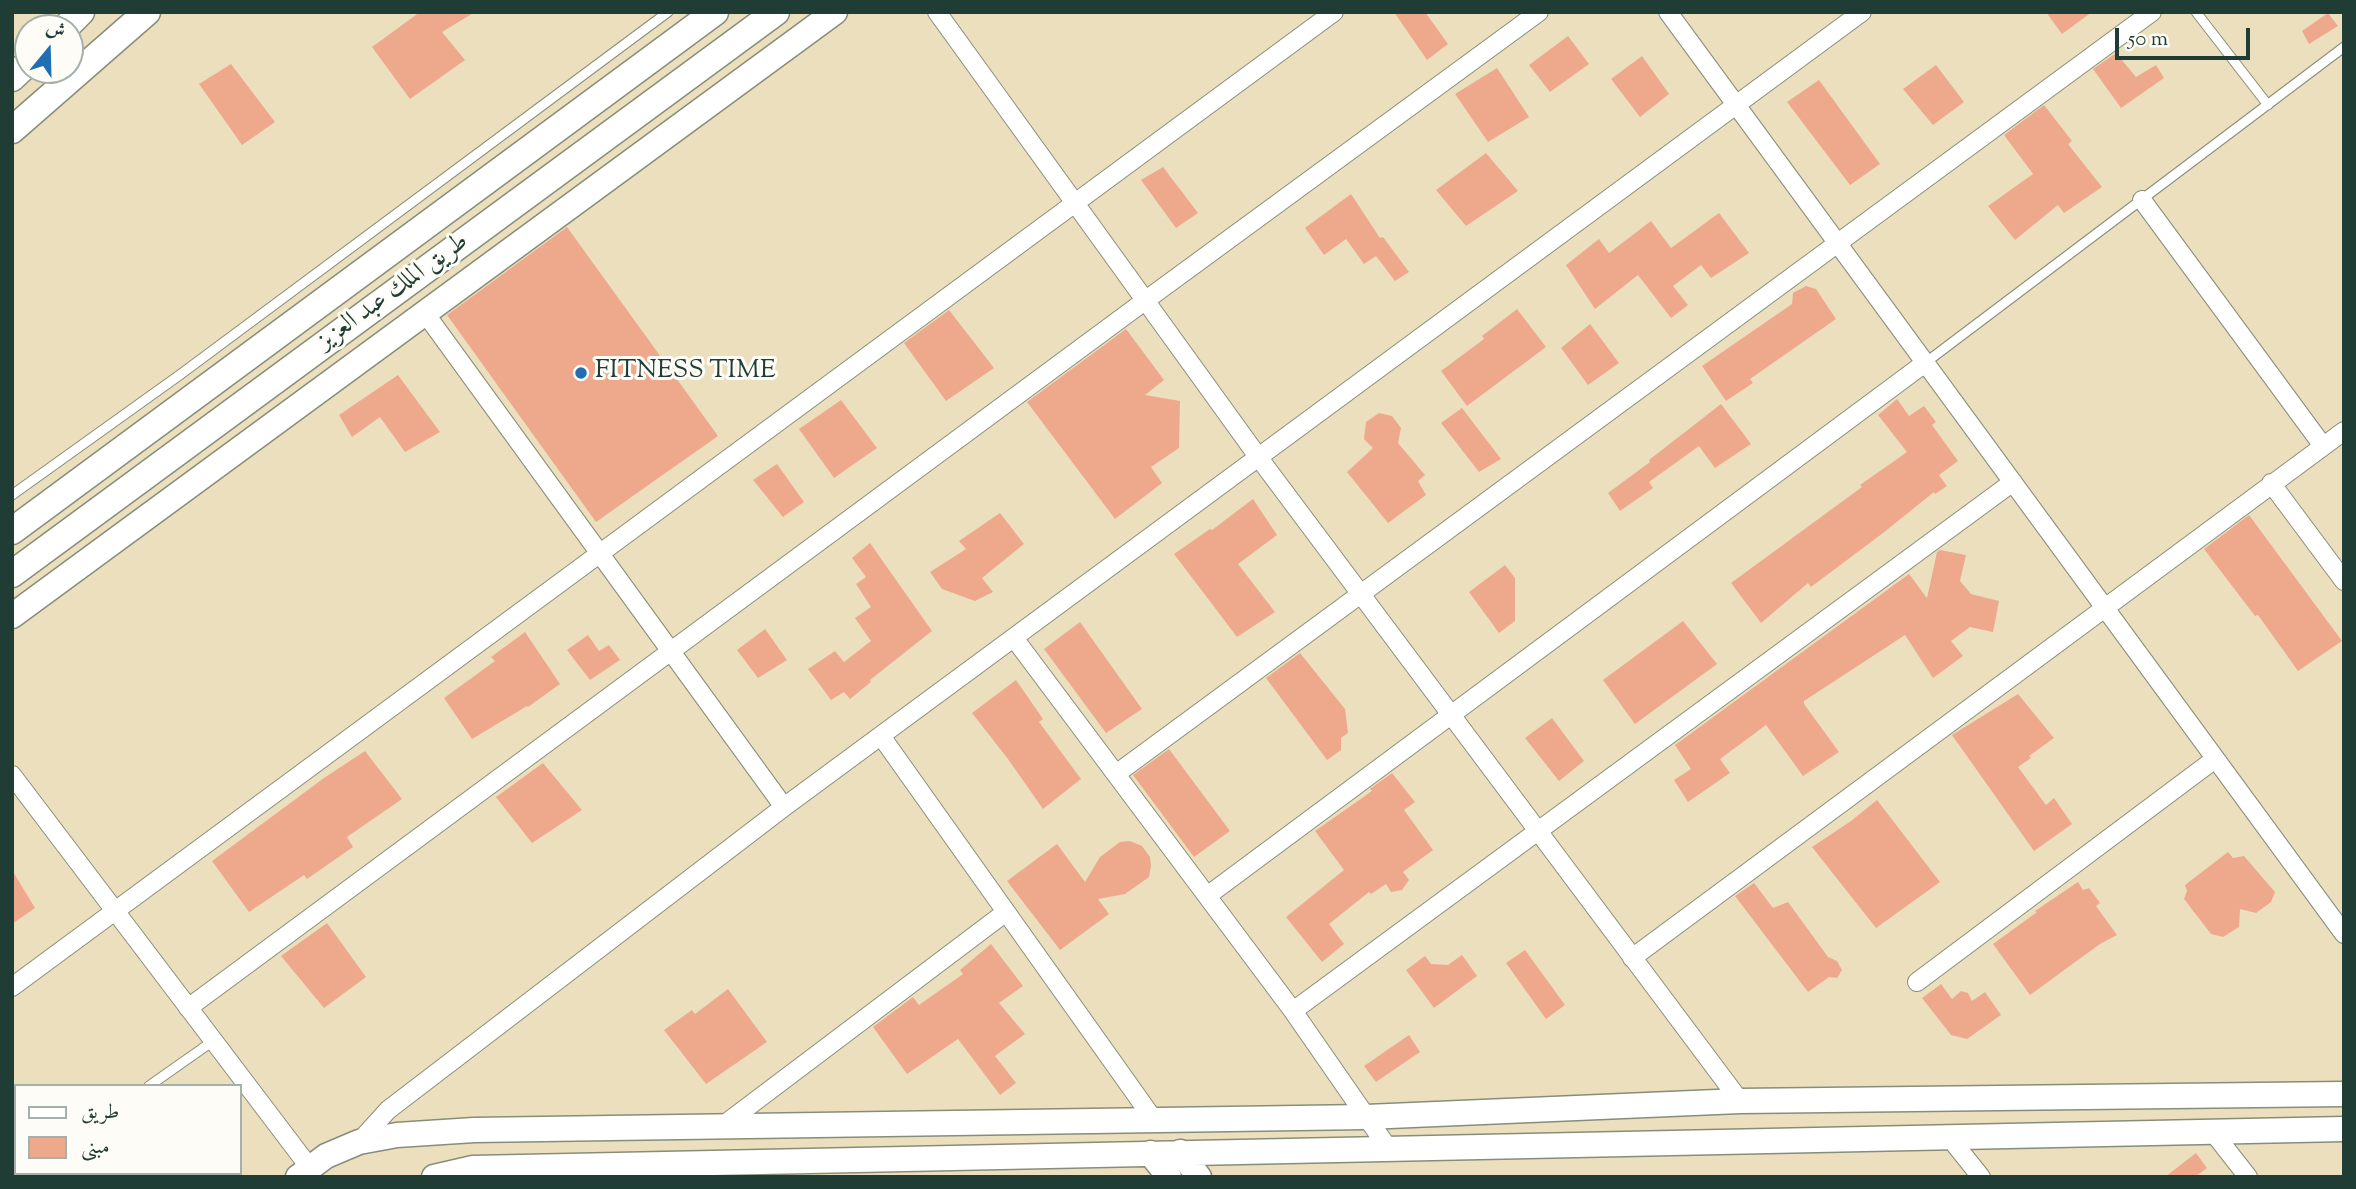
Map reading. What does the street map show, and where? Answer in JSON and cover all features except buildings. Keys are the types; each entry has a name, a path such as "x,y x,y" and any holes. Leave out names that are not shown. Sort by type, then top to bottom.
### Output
{"main road":[{"path":"12,130 148,12"},
{"name":"طريق الملك عبد العزيز","path":"12,531 715,12"},
{"name":"طريق الملك عبد العزيز","path":"12,574 776,12"}],"street":[{"path":"12,616 835,12"},
{"path":"937,12 1259,458 1740,1101"},
{"path":"12,986 1334,12"},
{"path":"188,1008 1539,12"},
{"path":"1668,12 2344,934"},
{"path":"359,1142 388,1110 784,807 1861,12"},
{"path":"1116,774 2152,12"},
{"path":"2142,200 2323,446"},
{"path":"425,313 784,807"},
{"path":"1207,896 1926,363"},
{"path":"1632,958 2344,430"},
{"path":"1293,1011 2013,482"},
{"path":"2272,483 2344,581"},
{"path":"1014,638 1293,1011 1388,1148"},
{"path":"881,736 1154,1121"},
{"path":"1917,982 2215,759"},
{"path":"12,775 213,1041 304,1172 326,1156 359,1142 397,1135 474,1130 1154,1121 1366,1116 1740,1101 2344,1094"},
{"path":"721,1128 1006,912"},
{"path":"435,1177 473,1172 1180,1152 2344,1129"},
{"path":"2212,1132 2248,1177"},
{"path":"1949,1137 1981,1177"},
{"path":"1180,1152 1199,1177"},
{"path":"1150,1153 1169,1177"}],"lane":[{"path":"12,495 181,374 668,12"},
{"path":"2196,12 2267,105"},
{"path":"1926,363 2344,47"},
{"path":"152,1084 213,1041"}],"place":[{"name":"FITNESS TIME","path":"581,373"}]}
